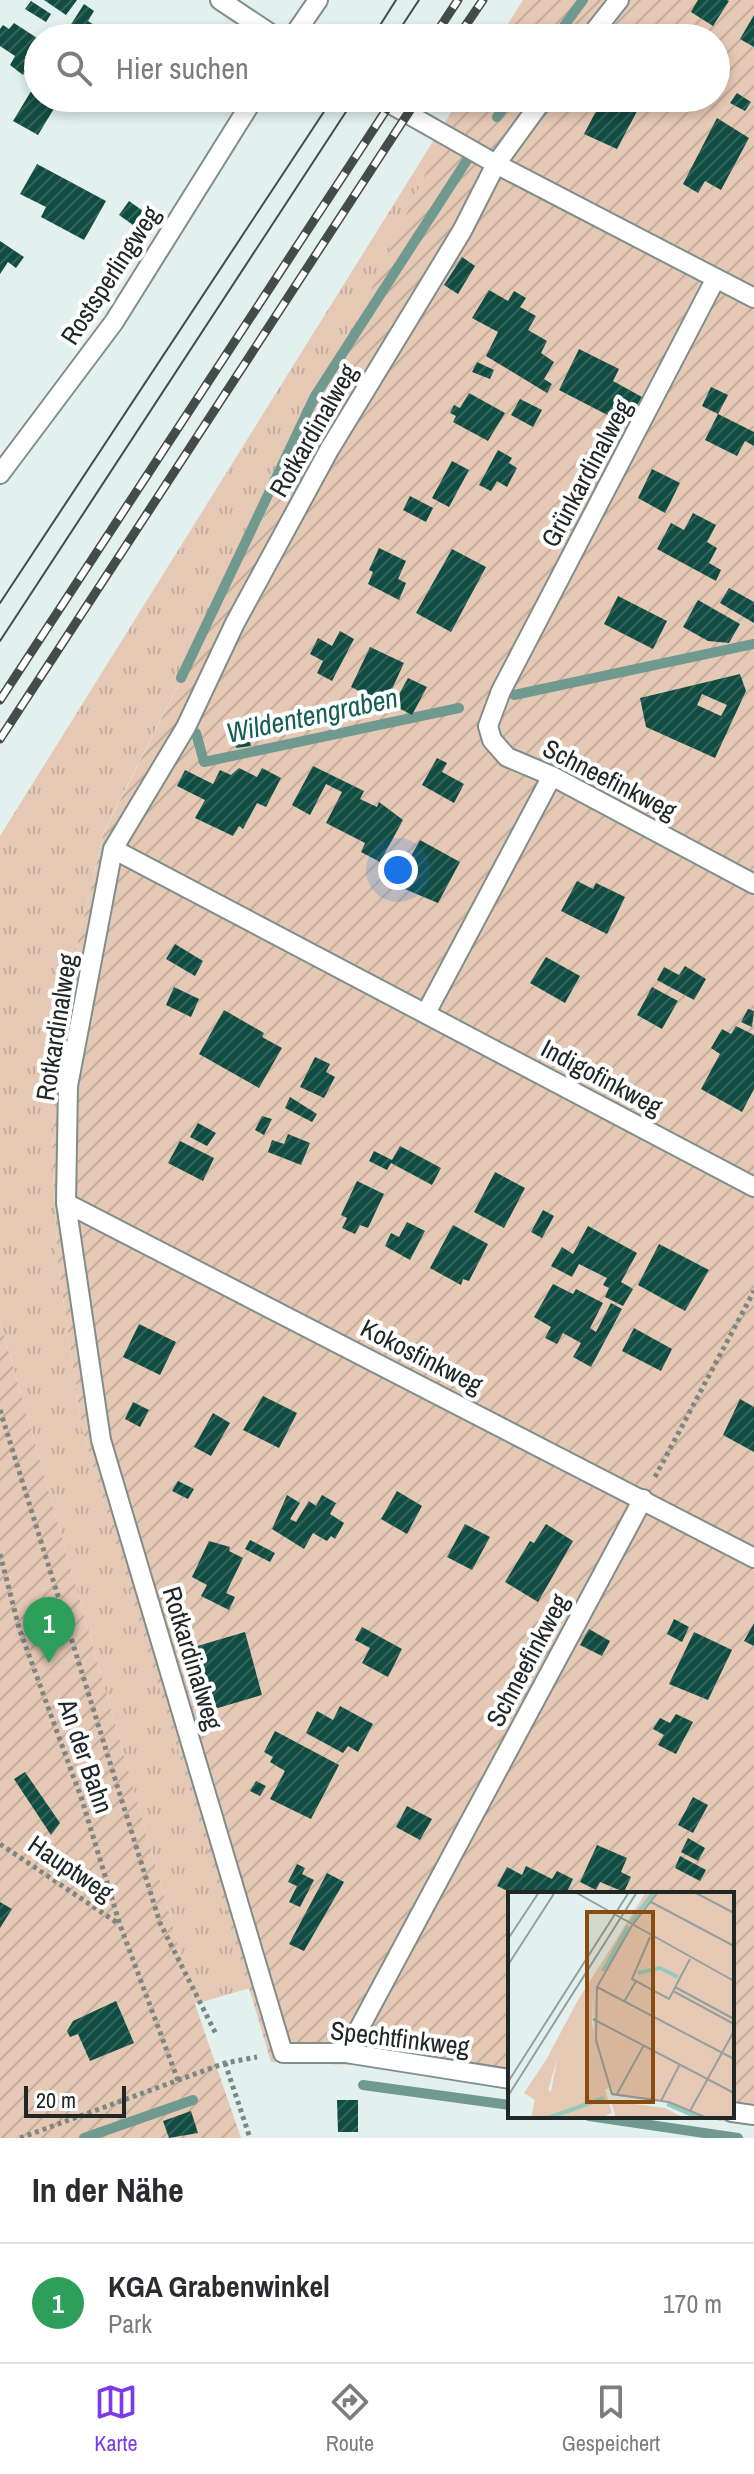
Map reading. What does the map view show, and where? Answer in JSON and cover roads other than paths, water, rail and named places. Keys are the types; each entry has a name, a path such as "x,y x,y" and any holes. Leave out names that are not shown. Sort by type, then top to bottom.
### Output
{"lane":[{"path":"220,0 256,24"},
{"path":"302,24 318,0"},
{"path":"600,24 619,0"},
{"name":"Rostsperlingweg","path":"0,474 114,322 245,112"},
{"path":"405,112 496,164 754,298"},
{"name":"Rotkardinalweg","path":"283,2053 101,1440 66,1203 68,1086 113,849 186,727 235,623 329,450 462,231 496,164 534,112"},
{"name":"Grünkardinalweg","path":"501,691 716,278"},
{"name":"Schneefinkweg","path":"501,691 488,726 492,740 507,757 552,776 754,884"},
{"path":"426,1013 552,776"},
{"name":"Indigofinkweg","path":"113,849 754,1187"},
{"name":"Kokosfinkweg","path":"66,1203 754,1558"},
{"name":"Schneefinkweg","path":"346,2053 643,1499"},
{"name":"Spechtfinkweg","path":"283,2053 346,2053 508,2079"},
{"path":"734,2112 754,2115"}],"waterway":[{"name":"Wildentengraben","path":"565,24 583,0"},
{"name":"Wildentengraben","path":"497,117 500,112"},
{"path":"181,678 315,396 469,157"},
{"name":"Wildentengraben","path":"514,695 754,644"},
{"name":"Wildentengraben","path":"196,733 204,762 459,708"},
{"path":"363,2085 508,2105"},
{"path":"84,2138 193,2100"},
{"path":"603,2118 738,2138"}],"tram line":[{"path":"381,24 396,0"},
{"path":"403,24 419,0"},
{"path":"0,603 324,112"},
{"path":"0,641 346,112"}],"railway":[{"path":"442,24 458,0"},
{"path":"467,24 483,0"},
{"path":"0,700 385,112"},
{"path":"0,739 409,112"}],"place":[{"name":"KGA Grabenwinkel","path":"49,1663"}]}
